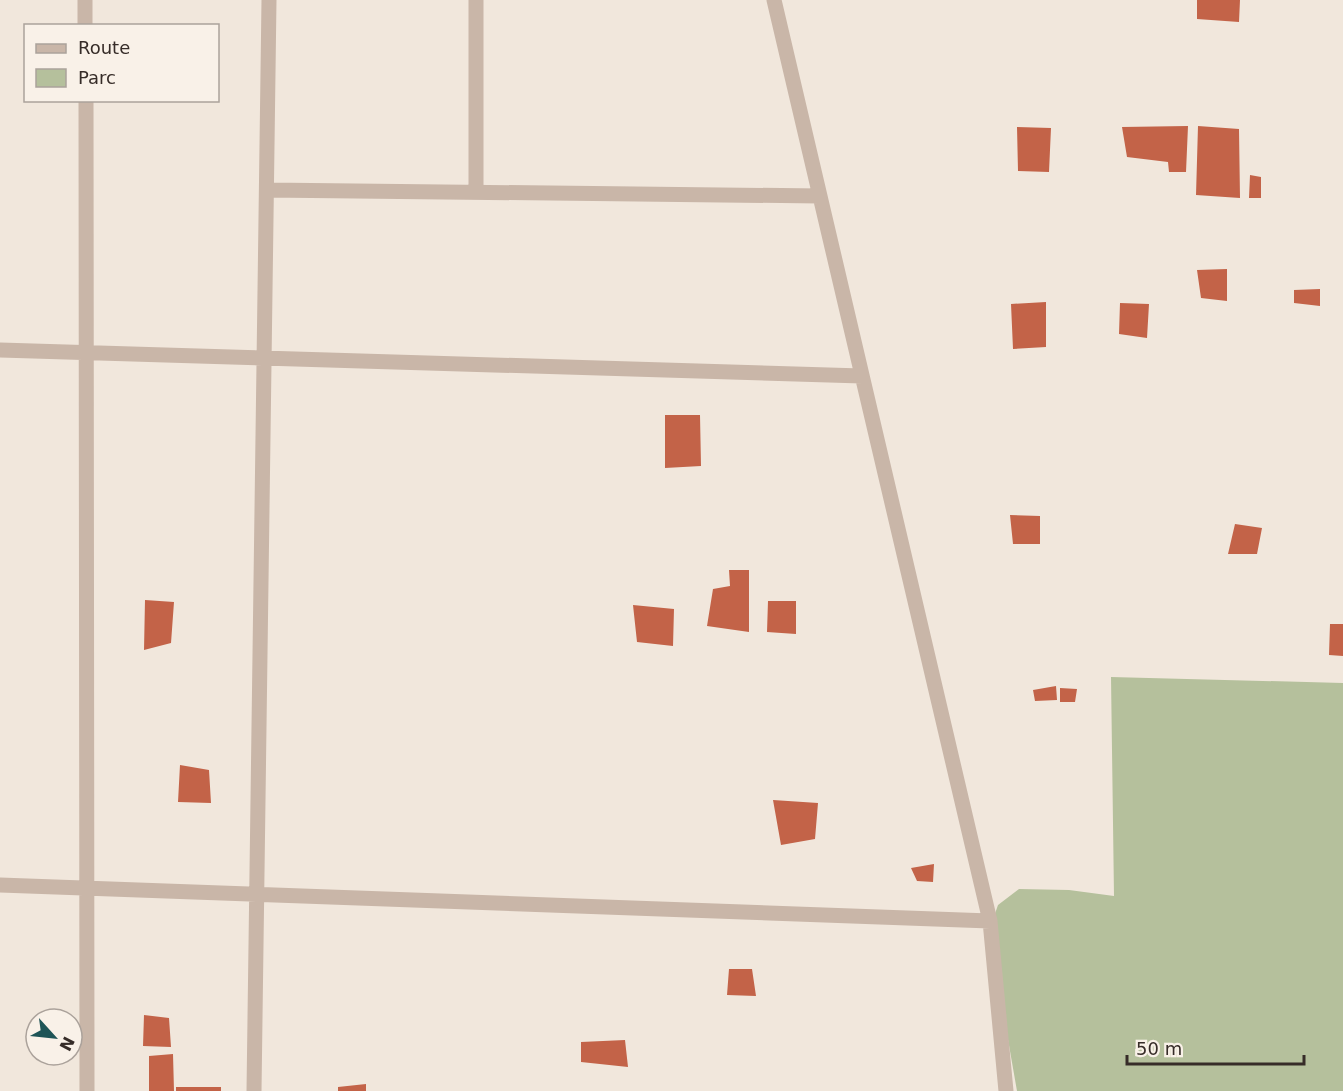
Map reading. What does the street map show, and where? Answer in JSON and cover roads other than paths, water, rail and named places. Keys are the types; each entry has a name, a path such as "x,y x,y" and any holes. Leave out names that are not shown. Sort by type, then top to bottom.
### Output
{"street":[{"path":"85,0 86,24"},
{"path":"254,1091 269,0"},
{"path":"476,0 476,190"},
{"path":"774,0 990,921 1006,1091"},
{"path":"86,102 87,1091"},
{"path":"267,190 476,190 820,196"},
{"path":"0,350 862,376"},
{"path":"0,885 990,921"}]}
